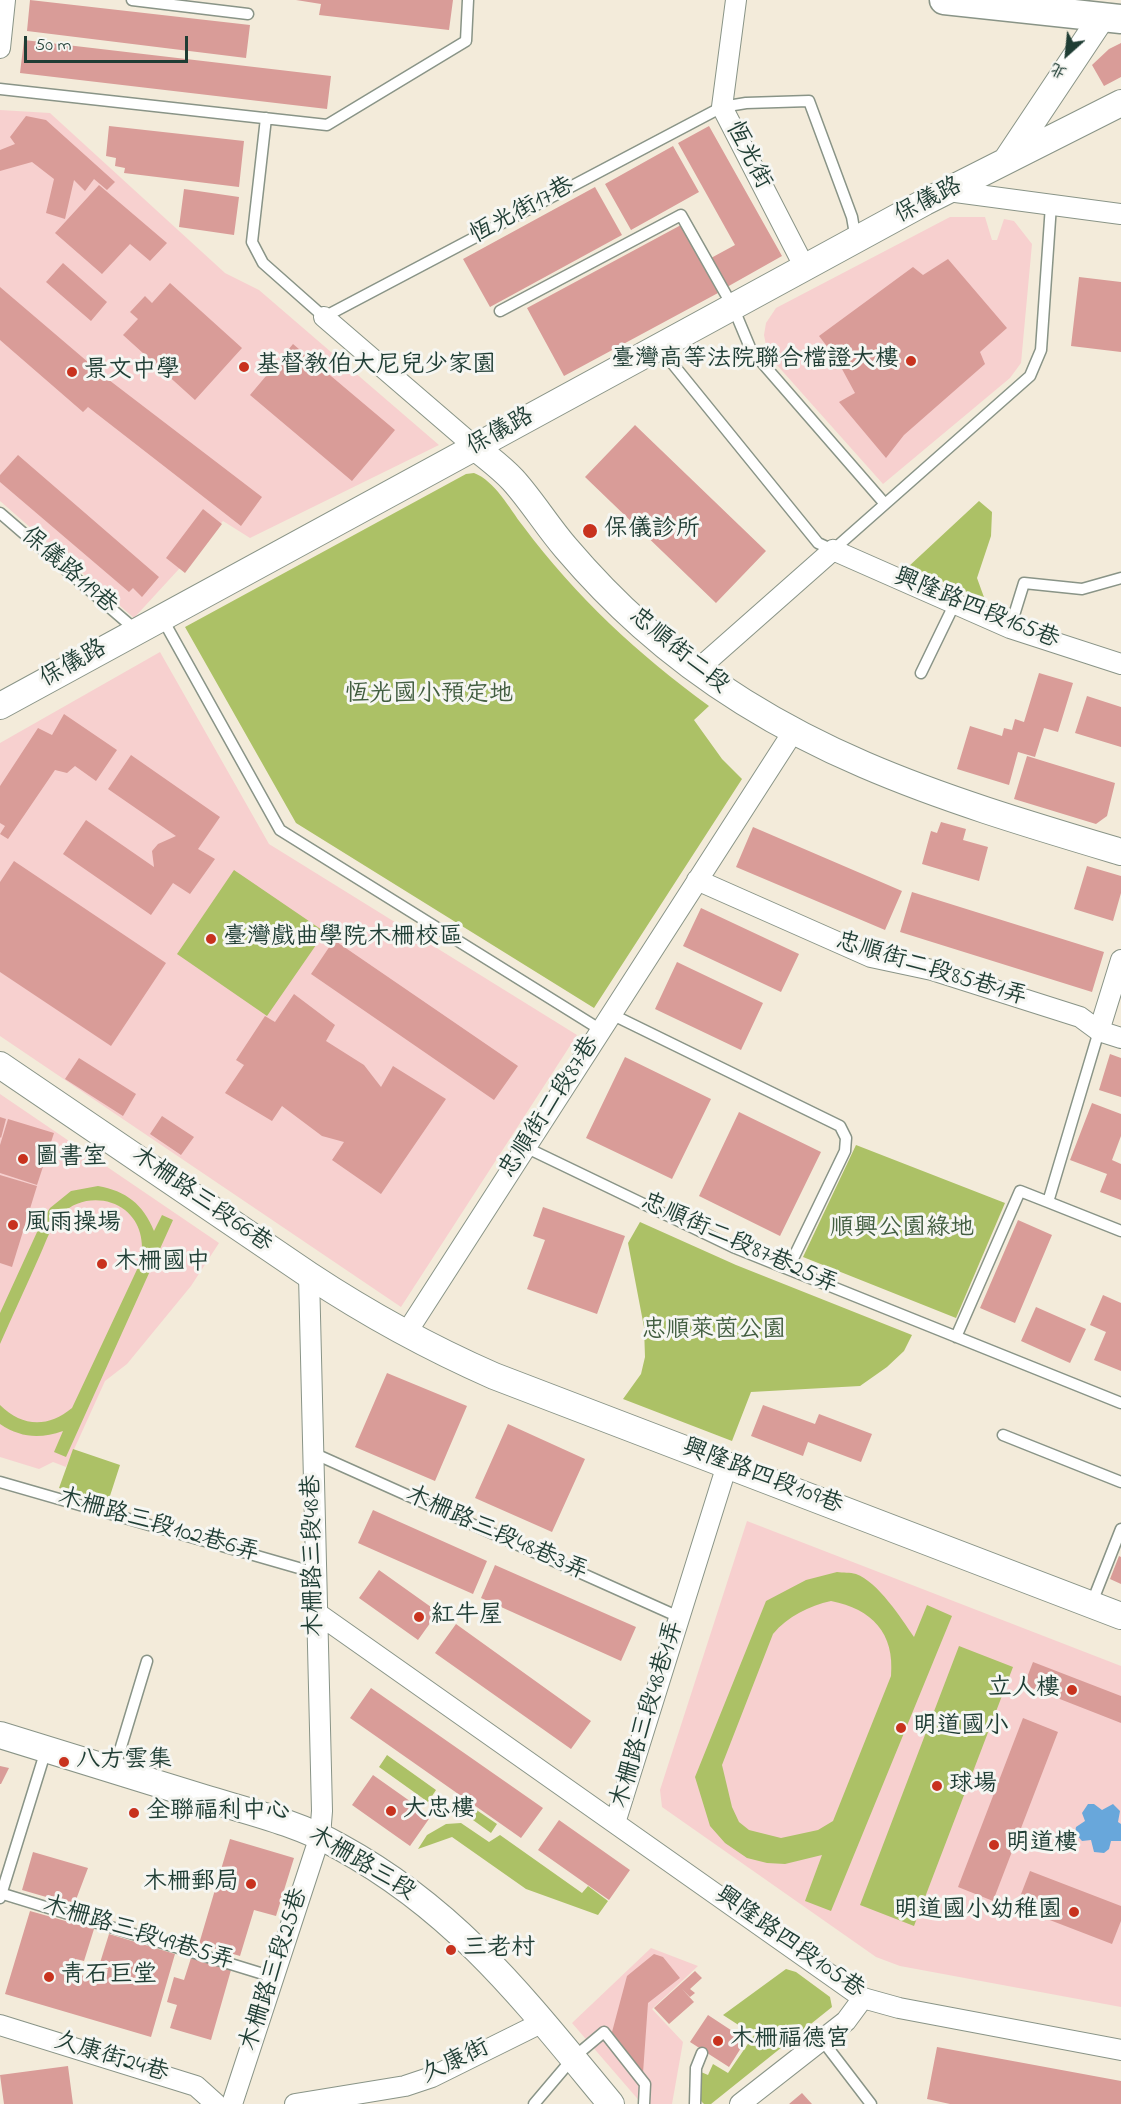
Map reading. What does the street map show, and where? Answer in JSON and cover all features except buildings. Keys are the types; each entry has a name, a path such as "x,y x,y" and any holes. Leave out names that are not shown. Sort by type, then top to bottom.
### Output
{"main road":[{"path":"944,0 1112,18"}],"street":[{"path":"0,48 5,0"},
{"name":"恆光街","path":"736,0 722,107 805,268"},
{"path":"1004,163 1112,18"},
{"name":"保儀路","path":"0,706 856,240 1121,103"},
{"path":"948,191 1121,214"},
{"name":"忠順街二段","path":"324,317 512,479 566,548 604,589 696,671 726,693 793,732 869,769 948,799 1121,852"},
{"path":"696,671 833,550"},
{"name":"興隆路四段165巷","path":"833,550 1010,628 1121,664"},
{"name":"忠順街二段87巷","path":"405,1335 793,732"},
{"name":"忠順街二段85巷1弄","path":"697,880 871,957 932,970 1080,1017 1099,1031 1121,1038"},
{"path":"1099,1031 1121,960"},
{"name":"木柵路三段66巷","path":"0,1065 309,1275 405,1335"},
{"name":"木柵路三段48巷","path":"309,1275 322,1811 320,1836"},
{"name":"興隆路四段109巷","path":"405,1335 494,1376 1121,1616"},
{"name":"木柵路三段48巷1弄","path":"317,1613 615,1823 727,1465"},
{"name":"木柵路三段","path":"0,1735 292,1824 320,1836 393,1881 456,1929 497,1968 611,2104"},
{"name":"興隆路四段105巷","path":"615,1823 863,1998 899,2008 1121,2050"},
{"name":"木柵路三段25巷","path":"232,2104 320,1836"},
{"path":"740,2104 846,2021 863,1998"},
{"name":"久康街","path":"295,2104 382,2097 432,2077 543,2022"},
{"name":"久康街24巷","path":"0,2025 196,2086 216,2104"}],"lane":[{"path":"132,0 248,14"},
{"path":"0,89 327,125 466,41 468,0"},
{"name":"恆光街17巷","path":"324,317 722,107 746,103 809,101 852,217 856,240"},
{"path":"266,118 252,242 263,263 324,317"},
{"path":"659,347 818,543 833,550 1030,376 1041,350 1051,205"},
{"path":"500,311 681,215 733,307 751,350 885,504"},
{"name":"保儀路119巷","path":"0,513 137,632"},
{"path":"1010,628 1024,583 1082,589 1121,579"},
{"path":"921,673 954,605"},
{"path":"161,618 280,830 606,1022 741,1079 826,1117 840,1126 846,1138 845,1151 788,1269"},
{"path":"1048,1202 1099,1031"},
{"name":"忠順街二段87巷25弄","path":"525,1147 734,1247 1121,1403"},
{"path":"956,1337 1020,1191 1121,1231"},
{"path":"1003,1435 1121,1482"},
{"name":"木柵路三段48巷3弄","path":"313,1453 680,1617"},
{"name":"木柵路三段102巷6弄","path":"0,1482 316,1573"},
{"path":"1091,1605 1121,1529"},
{"path":"114,1770 147,1661"},
{"path":"1,1895 46,1749"},
{"name":"木柵路三段49巷5弄","path":"1,1895 273,1977"},
{"path":"534,2104 573,2058 604,2032 645,2084 644,2104"},
{"path":"822,2040 872,2104"},
{"path":"695,2104 696,2068 702,2053"}],"shaded area":[{"path":"0,110 50,113 225,273 259,290 439,445 250,538 223,521 134,618 0,501"},
{"name":"臺灣高等法院聯合檔證大樓","path":"950,217 985,217 992,240 997,240 1004,219 1014,221 1032,244 1021,363 1010,378 883,484 768,355 764,335 766,323 776,308"},
{"name":"臺灣戲曲學院木柵校區","path":"160,652 269,844 577,1035 401,1307 0,1036 0,743"},
{"name":"木柵國中","path":"0,1094 219,1243 191,1286 127,1364 105,1381 66,1467 53,1462 39,1469 0,1457"},
{"name":"明道國小","path":"747,1521 1121,1666 1121,2007 900,1966 876,1957 662,1807 660,1790"},
{"path":"651,1948 698,1966 652,2009 683,2042 672,2104 642,2104 572,2023"}],"green space":[{"name":"恆光國小預定地","path":"474,473 489,482 564,577 609,623 657,666 709,706 694,720 722,759 742,779 594,1008 296,823 185,627 466,474"},
{"path":"979,501 992,512 991,536 977,578 985,600 908,567"},
{"path":"234,870 325,932 267,1016 177,954"},
{"name":"順興公園綠地","path":"856,1145 1005,1203 956,1318 803,1257"},
{"path":"98,1186 117,1191 132,1200 145,1213 154,1231 162,1215 173,1220 66,1457 54,1452 63,1431 38,1436 15,1432 0,1424 0,1405 17,1418 35,1422 54,1419 72,1408 141,1261 140,1233 135,1221 125,1210 110,1202 93,1200 69,1208 58,1218 52,1228 0,1344 0,1313 50,1208 71,1191"},
{"name":"忠順萊茵公園","path":"640,1222 736,1265 912,1335 904,1351 887,1367 860,1386 751,1392 732,1441 623,1399 641,1374 645,1357 644,1327 628,1243"},
{"path":"73,1449 120,1465 108,1502 59,1488"},
{"path":"837,1572 854,1573 864,1578 881,1592 914,1637 927,1605 952,1616 831,1911 805,1901 822,1855 785,1864 767,1863 747,1858 725,1843 710,1826 695,1777 766,1601 806,1580","holes":["831,1601 846,1605 869,1617 885,1635 889,1647 891,1676 833,1821 818,1830 781,1838 749,1830 739,1822 732,1807 722,1765 773,1634 792,1617 815,1606"]},
{"name":"球場","path":"959,1646 1013,1667 914,1926 860,1905"},
{"path":"387,1755 436,1790 428,1802 379,1767"},
{"path":"465,1802 497,1824 491,1833 466,1815"},
{"path":"461,1823 489,1842 500,1835 582,1893 588,1886 608,1901 598,1915 526,1889 452,1837 418,1849 427,1835 446,1824"},
{"path":"786,1969 796,1972 830,1997 832,2007 711,2104 704,2104 699,2099 701,2072 708,2075 713,2064 728,2073 754,2035 723,2015"}],"water":[{"path":"1088,1804 1094,1804 1102,1810 1113,1804 1120,1811 1118,1822 1121,1824 1121,1841 1111,1841 1109,1849 1104,1853 1094,1852 1091,1840 1082,1841 1075,1833 1076,1827 1085,1821 1082,1813"}],"place":[{"name":"臺灣高等法院聯合檔證大樓","path":"911,361"},
{"name":"基督教伯大尼兒少家園","path":"244,367"},
{"name":"景文中學","path":"72,372"},
{"name":"保儀診所","path":"590,531"},
{"name":"臺灣戲曲學院木柵校區","path":"211,939"},
{"name":"圖書室","path":"23,1159"},
{"name":"風雨操場","path":"13,1225"},
{"name":"木柵國中","path":"102,1264"},
{"name":"紅牛屋","path":"419,1617"},
{"name":"立人樓","path":"1072,1690"},
{"name":"明道國小","path":"901,1728"},
{"name":"八方雲集","path":"64,1762"},
{"name":"球場","path":"937,1786"},
{"name":"大忠樓","path":"391,1811"},
{"name":"全聯福利中心","path":"134,1813"},
{"name":"明道樓","path":"994,1845"},
{"name":"木柵郵局","path":"251,1884"},
{"name":"明道國小幼稚園","path":"1074,1912"},
{"name":"三老村","path":"451,1950"},
{"name":"青石巨堂","path":"49,1977"},
{"name":"木柵福德宮","path":"718,2041"}]}
